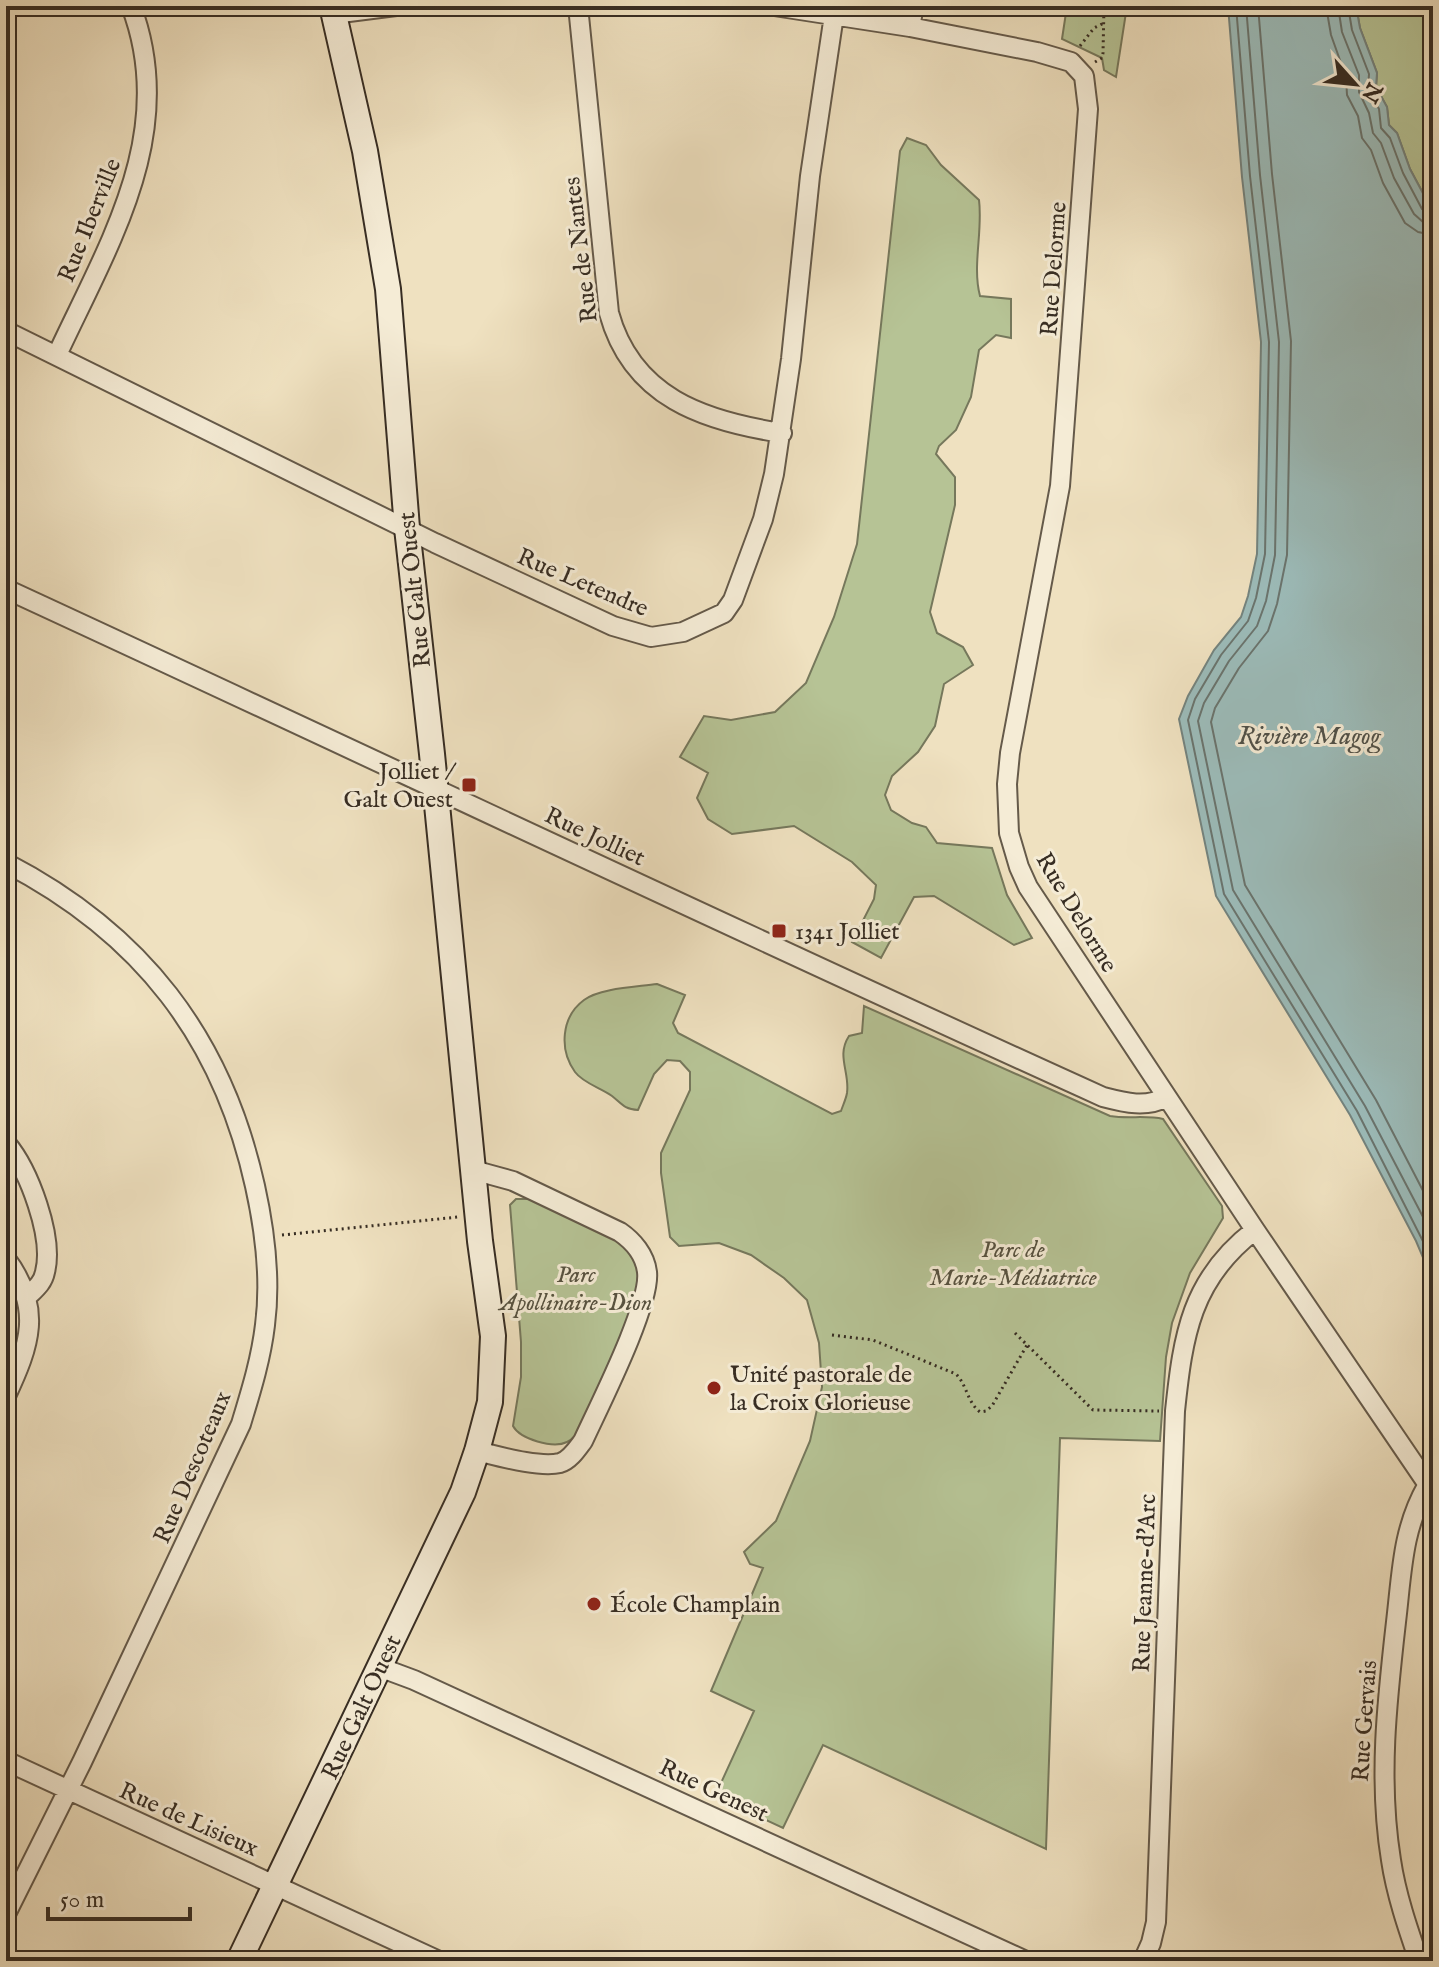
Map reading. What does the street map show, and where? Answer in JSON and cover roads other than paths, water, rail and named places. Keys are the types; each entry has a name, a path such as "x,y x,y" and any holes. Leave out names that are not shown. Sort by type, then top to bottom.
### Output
{"street":[{"name":"Rue Iberville","path":"57,355 122,213 141,161 147,125 147,61 141,31 131,6"},
{"path":"332,9 396,6"},
{"name":"Rue de Nantes","path":"578,6 609,313 615,335 629,361 668,397 713,418 782,433"},
{"path":"774,6 910,27 914,6"},
{"name":"Rue Galt Ouest","path":"239,1961 463,1492 490,1402 493,1336 407,528 388,289 356,108 332,9"},
{"name":"Rue Letendre","path":"6,331 613,626 651,637 668,636 710,621 724,613 733,600 763,519 782,433 810,176 834,15"},
{"name":"Rue Delorme","path":"910,27 1064,59 1081,70 1086,82 1088,109 1065,448 1054,528 1010,753 1007,809 1014,855 1028,887 1430,1489"},
{"name":"Rue Jolliet","path":"6,589 838,977 1103,1097 1152,1105 1167,1097"},
{"name":"Rue Descoteaux","path":"6,863 71,900 116,937 156,979 188,1021 213,1063 234,1110 248,1154 264,1237 267,1275 266,1323 256,1375 241,1424 6,1914"},
{"path":"6,1143 27,1173 35,1195 46,1250 46,1270 41,1283 27,1297"},
{"path":"473,1170 513,1181 620,1232 631,1239 647,1269 643,1304 583,1441 573,1455 560,1463 477,1451"},
{"name":"Rue Jeanne-d'Arc","path":"1143,1961 1156,1922 1175,1411 1181,1350 1192,1309 1219,1262 1255,1230"},
{"path":"6,1259 27,1297 31,1321 21,1364 6,1396"},
{"name":"Rue Gervais","path":"1419,1961 1391,1863 1384,1797 1385,1718 1406,1537 1415,1508 1430,1489"},
{"name":"Rue Genest","path":"379,1667 655,1788 1026,1961"},
{"name":"Rue de Lisieux","path":"6,1761 439,1961"}],"water":[{"name":"Rivière Magog","path":"1228,6 1356,6 1360,28 1377,73 1376,87 1387,107 1389,125 1397,133 1410,169 1433,212 1433,1281 1416,1241 1350,1115 1216,896 1179,719 1214,650 1241,617 1257,554 1261,342 1242,177"}],"place":[{"name":"Jolliet / Galt Ouest","path":"469,785"},
{"name":"1341 Jolliet","path":"779,931"},
{"name":"Unité pastorale de la Croix Glorieuse","path":"714,1388"},
{"name":"École Champlain","path":"594,1604"}],"park label":[{"name":"Parc de Marie-Médiatrice","path":"1013,1263"},
{"name":"Parc Apollinaire-Dion","path":"576,1288"}]}
